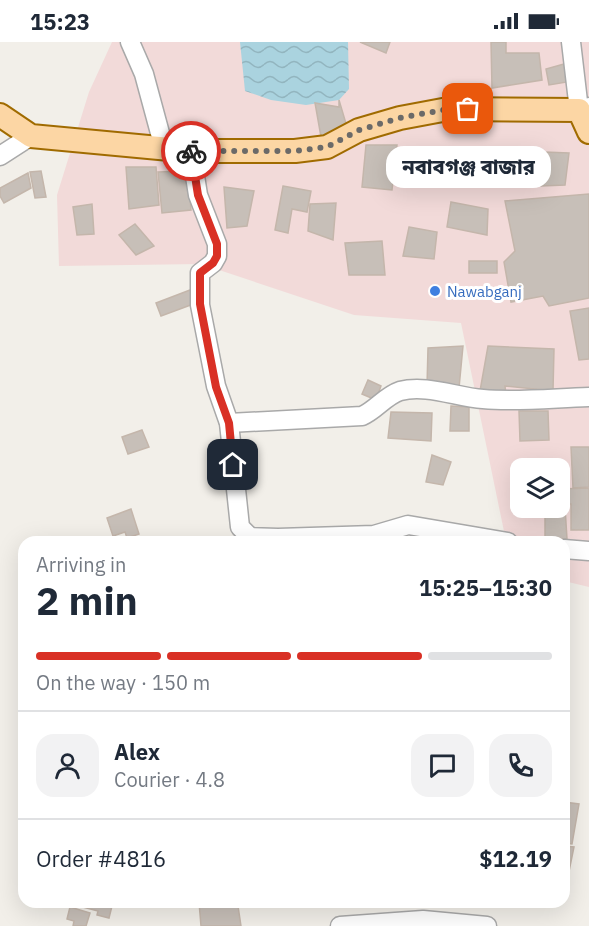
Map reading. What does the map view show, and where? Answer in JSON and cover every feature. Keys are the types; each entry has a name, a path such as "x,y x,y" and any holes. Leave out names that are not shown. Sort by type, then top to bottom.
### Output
{"main road":[{"path":"0,115 31,136 191,151 295,151 327,147 359,130 400,118 448,109 584,109 589,132"}],"street":[{"path":"130,42 144,74 164,148"},
{"path":"571,42 584,109"},
{"path":"0,156 31,136"},
{"path":"191,151 198,195 217,244 217,256 213,263 200,273 200,304 216,387 229,423 240,527 249,536"},
{"path":"229,423 362,416 390,396 402,391 422,389 483,399 589,397"},
{"path":"342,536 374,535 408,525 473,536"},
{"path":"570,549 589,550"},
{"path":"340,926 423,920 487,926"}],"shaded area":[{"name":"Nawabganj","path":"112,42 589,42 589,587 570,582 570,536 505,536 461,323 354,315 201,264 59,266 57,195 89,92"}],"water":[{"path":"240,42 348,42 349,89 339,100 306,105 271,100 245,91"}],"building":[{"path":"360,42 390,42 386,53"},
{"path":"491,42 506,42 506,53 539,53 542,80 492,88"},
{"path":"564,64 567,82 549,85 546,69"},
{"path":"339,100 347,127 321,137 315,103 339,107"},
{"path":"366,145 397,145 392,190 362,187"},
{"path":"405,149 430,154 430,184 404,183"},
{"path":"544,152 569,153 565,185 541,186"},
{"path":"126,167 156,167 159,205 129,209"},
{"path":"41,171 46,197 35,198 30,172"},
{"path":"188,171 191,210 162,213 158,172"},
{"path":"28,173 31,188 4,203 0,196 0,188"},
{"path":"283,186 311,191 307,212 292,209 288,233 275,230"},
{"path":"224,187 254,191 247,226 227,228"},
{"path":"589,194 589,298 549,306 543,296 511,302 504,262 515,251 505,201"},
{"path":"451,202 488,209 487,235 447,227"},
{"path":"336,203 333,240 308,231 310,204"},
{"path":"92,204 94,234 77,235 73,207"},
{"path":"135,224 154,246 136,255 119,235"},
{"path":"409,227 437,232 434,259 403,256"},
{"path":"382,241 385,275 349,275 345,243"},
{"path":"469,261 497,261 497,273 469,273"},
{"path":"190,290 196,303 161,316 156,303"},
{"path":"589,308 589,359 579,360 570,311"},
{"path":"463,346 459,388 427,386 428,348"},
{"path":"488,346 554,349 553,391 505,386 506,395 480,391"},
{"path":"368,380 381,386 376,400 362,394"},
{"path":"451,406 469,407 469,431 450,431"},
{"path":"519,411 548,411 549,440 520,441"},
{"path":"391,412 432,413 431,441 388,438"},
{"path":"142,430 149,447 128,454 122,437"},
{"path":"571,447 589,447 589,487 573,488"},
{"path":"432,455 451,462 443,485 426,482"},
{"path":"589,488 589,530 571,530 570,489"},
{"path":"131,509 139,534 126,536 125,532 113,536 107,518"},
{"path":"545,518 566,518 567,536 545,536"},
{"path":"570,803 579,804 572,844 570,844"},
{"path":"570,847 574,847 570,866"},
{"path":"70,908 90,913 86,926 73,926 74,921 67,919"},
{"path":"86,908 112,908 109,918 97,915 98,911"},
{"path":"200,908 238,908 241,926 201,926"}],"way so far":[{"path":"191,151 295,151 327,147 359,130 400,118 448,109 468,109"}],"place":[{"name":"নবাবগঞ্জ বাজার","path":"468,109"},
{"name":"Nawabganj","path":"435,291"}],"route":[{"path":"191,151 198,195 217,244 217,256 213,263 200,273 200,304 216,387 229,423 233,465"}]}
